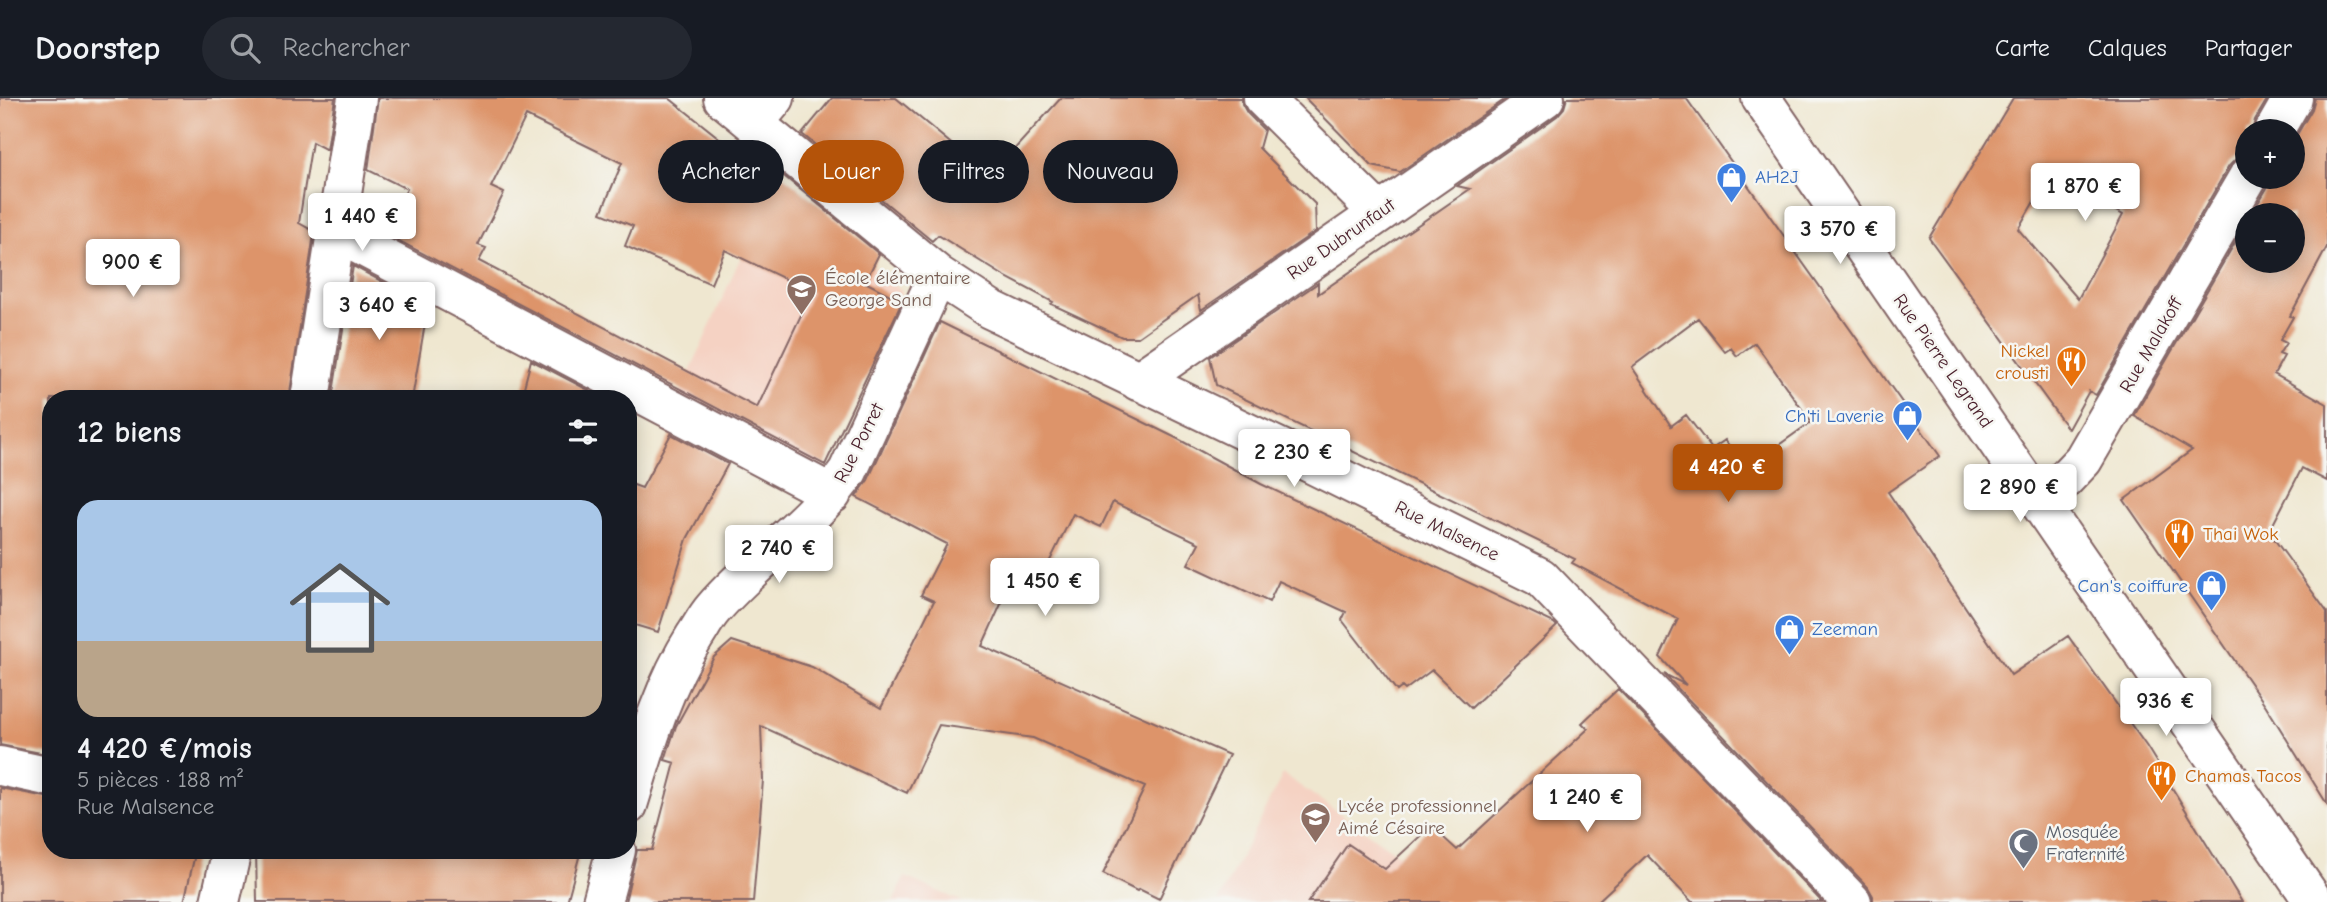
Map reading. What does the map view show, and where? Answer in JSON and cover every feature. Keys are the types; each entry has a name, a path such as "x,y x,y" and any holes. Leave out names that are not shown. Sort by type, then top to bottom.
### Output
{"street":[{"path":"311,390 357,98"},
{"name":"Rue Malsence","path":"723,98 765,111 938,275 990,309 1304,460 1540,578 1852,902"},
{"path":"1263,98 1379,213"},
{"name":"Rue Dubrunfaut","path":"1138,381 1545,98"},
{"name":"Rue Pierre Legrand","path":"1761,98 2042,503 2317,892"},
{"path":"2281,119 2294,98"},
{"name":"Rue Malakoff","path":"2042,503 2083,460 2241,189"},
{"path":"335,232 635,390"},
{"name":"Rue Porret","path":"637,777 666,688 711,611 832,494 848,471 938,275"},
{"path":"637,391 832,494"},
{"path":"0,766 42,775"},
{"path":"220,902 230,859"},
{"path":"602,902 614,859"}],"shaded area":[{"name":"École élémentaire George Sand","path":"784,191 902,291 814,475 676,403 765,203 784,203"},
{"name":"Lycée professionnel Aimé Césaire","path":"1283,774 1399,855 1431,826 1458,851 1525,902 1218,902"},
{"path":"905,877 963,902 893,902"}],"building":[{"path":"0,98 335,98 327,150 312,142 299,223 314,234 290,390 42,390 42,753 0,745"},
{"path":"378,98 669,98 722,140 658,140 658,203 784,203 784,176 798,188 798,203 817,203 879,254 865,282 898,299 897,302 901,304 825,465 384,233 407,189 368,170","holes":["526,116 622,163 601,213 633,226 625,246 711,284 725,250 812,292 757,408 479,261 486,248 478,245 504,193 491,187"]},
{"path":"832,98 896,98 947,140 918,140 918,203 1029,203 1029,140 1023,140 1061,98 1242,98 1247,113 1264,130 1259,148 1315,204 1316,231 1201,310 1198,295 1138,337 1122,337 1051,304 1053,302 1004,276 938,235 932,241 886,203 904,203 904,140 809,140 802,134"},
{"path":"1305,98 1507,98 1400,172 1372,166"},
{"path":"1567,98 1686,98 1940,456 1888,492 2011,675 2068,636 2147,747 2242,902 1873,902 1868,887 1664,674 1686,685 1660,657 1678,619 1572,563 1575,559 1216,385 1210,357 1318,283 1318,294 1470,189 1457,186 1557,116 1564,108","holes":["1698,318 1725,352 1731,348 1737,356 1755,343 1811,422 1745,469 1725,440 1712,449 1686,415 1671,426 1632,367"]},
{"path":"2013,98 2268,98 2256,119 2235,119 2235,160 2229,166 2096,395 2089,391 2068,429 1929,238","holes":["2050,174 2123,215 2078,299 2018,229"]},
{"path":"2315,98 2327,98 2327,247 2290,316 2293,317 2280,340 2286,343 2279,354 2284,356 2274,374 2327,404 2327,481 2302,468 2269,532 2327,612 2327,804 2266,706 2124,500 2192,450 2134,416 2235,243 2235,273 2305,273 2305,203 2258,203 2266,189 2305,189 2305,121"},
{"path":"353,266 428,306 414,390 333,390"},
{"path":"940,322 1178,439 1261,484 1557,626 1471,708 1432,670 1405,690 1402,687 1397,691 1342,620 1346,612 1279,581 1269,602 1188,564 1199,543 1113,502 1101,527 1073,514 1035,591 1011,582 982,646 1229,755 1159,899 1103,874 1145,787 1033,738 939,725 907,793 761,726 763,780 753,902 625,902 637,850 652,850 675,763 665,760 676,726 714,657 732,641 812,667 881,708 934,601 921,595 947,544 856,497 868,480"},
{"path":"531,360 588,390 523,390"},
{"path":"671,434 728,464 687,539 658,632 637,626 637,486 642,488"},
{"path":"1618,689 1822,902 1692,902 1647,855 1597,902 1308,902 1348,844 1385,869 1431,826 1457,850 1588,729 1582,723"},
{"path":"0,788 42,796 42,859 194,859 184,902 0,902"},
{"path":"256,859 579,859 567,902 257,902"}],"place":[{"name":"AH2J","path":"1732,204"},
{"name":"École élémentaire George Sand","path":"802,316"},
{"name":"Nickel crousti","path":"2072,389"},
{"name":"Ch'ti Laverie","path":"1907,443"},
{"name":"Thai Wok","path":"2180,561"},
{"name":"Can's coiffure","path":"2211,613"},
{"name":"Zeeman","path":"1789,656"},
{"name":"Chamas Tacos","path":"2162,803"},
{"name":"Lycée professionnel Aimé Césaire","path":"1315,844"},
{"name":"Mosquée Fraternité","path":"2023,870"}]}
